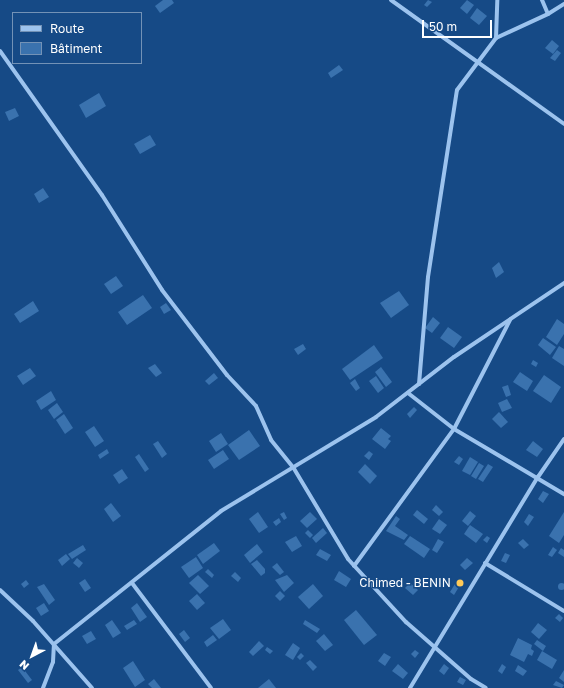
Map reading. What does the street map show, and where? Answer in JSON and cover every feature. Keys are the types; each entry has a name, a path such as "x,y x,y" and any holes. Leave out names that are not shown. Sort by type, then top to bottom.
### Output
{"street":[{"path":"391,0 564,124"},
{"path":"496,38 497,0"},
{"path":"542,0 548,14"},
{"path":"419,384 428,278 457,90 476,61 496,38 548,14 564,4"},
{"path":"0,51 102,196 162,290 227,375 256,406 271,440 293,467 354,566 406,622 472,680 486,688"},
{"path":"43,688 53,662 54,644 221,511 376,417 408,392 511,318 564,283"},
{"path":"354,566 454,429 511,318"},
{"path":"408,392 454,429 538,477 564,494"},
{"path":"410,688 433,646 538,477 564,439"},
{"path":"485,563 564,611"},
{"path":"132,583 210,688"},
{"path":"0,590 54,644 92,688"}],"building":[{"path":"163,0 172,0 174,3 160,13 155,6"},
{"path":"428,0 432,2 427,7 424,5"},
{"path":"467,0 474,5 467,14 460,8"},
{"path":"477,8 487,16 479,25 470,18"},
{"path":"552,40 559,46 553,54 545,48"},
{"path":"557,50 561,53 555,61 550,58"},
{"path":"339,65 343,70 331,78 328,73"},
{"path":"99,93 106,106 86,118 79,105"},
{"path":"15,108 19,116 9,121 5,112"},
{"path":"150,135 156,145 140,154 134,144"},
{"path":"43,188 49,197 39,203 34,194"},
{"path":"499,262 504,272 496,278 492,268"},
{"path":"116,276 123,286 111,294 104,284"},
{"path":"399,291 409,305 391,318 380,303"},
{"path":"143,295 152,308 127,325 118,312"},
{"path":"33,301 39,311 20,323 14,314"},
{"path":"166,303 171,310 164,314 160,307"},
{"path":"433,317 440,323 432,333 425,328"},
{"path":"557,319 564,324 564,334 557,345 546,337"},
{"path":"448,327 462,337 454,348 440,338"},
{"path":"543,338 556,347 550,355 538,345"},
{"path":"303,344 306,349 298,355 294,349"},
{"path":"374,345 383,358 350,380 342,369"},
{"path":"559,346 564,349 564,366 552,358"},
{"path":"533,360 538,363 536,367 531,364"},
{"path":"155,364 162,373 156,377 148,368"},
{"path":"381,367 392,382 386,387 375,372"},
{"path":"30,368 36,376 23,385 17,376"},
{"path":"520,372 533,381 527,391 513,382"},
{"path":"214,373 218,378 209,385 205,381"},
{"path":"544,375 561,387 551,403 533,391"},
{"path":"376,376 384,388 378,393 369,381"},
{"path":"355,379 360,388 356,391 350,383"},
{"path":"508,385 511,395 506,397 502,387"},
{"path":"51,391 56,400 41,410 36,401"},
{"path":"507,399 512,408 502,412 498,403"},
{"path":"57,403 63,412 54,419 48,410"},
{"path":"414,407 417,410 410,418 407,414"},
{"path":"499,412 508,422 501,428 492,419"},
{"path":"64,414 73,428 65,434 56,420"},
{"path":"94,426 104,441 95,447 85,432"},
{"path":"381,428 391,436 388,439 391,441 385,449 372,439"},
{"path":"249,430 260,446 239,460 228,445"},
{"path":"221,433 228,444 216,452 209,441"},
{"path":"158,441 167,454 162,458 153,444"},
{"path":"533,441 543,449 537,457 526,450"},
{"path":"107,449 109,453 100,459 98,455"},
{"path":"223,450 229,459 214,469 208,460"},
{"path":"369,451 373,454 369,460 364,456"},
{"path":"139,454 149,469 145,472 135,457"},
{"path":"459,456 463,459 459,465 454,462"},
{"path":"470,457 478,462 470,475 462,471"},
{"path":"479,463 484,466 476,479 471,476"},
{"path":"365,464 377,476 370,484 358,472"},
{"path":"488,464 493,467 483,482 478,479"},
{"path":"122,469 128,478 119,484 113,475"},
{"path":"543,491 549,494 543,503 538,499"},
{"path":"111,503 121,516 113,522 104,509"},
{"path":"436,505 443,512 439,516 432,510"},
{"path":"417,510 428,519 424,524 413,515"},
{"path":"470,511 476,516 468,526 462,521"},
{"path":"258,512 268,527 259,533 249,519"},
{"path":"284,512 287,518 284,520 280,514"},
{"path":"310,512 317,519 307,528 300,521"},
{"path":"564,512 564,535 559,543 549,536"},
{"path":"529,514 534,517 528,526 524,522"},
{"path":"396,516 400,519 395,526 408,535 404,540 386,531"},
{"path":"279,518 281,522 276,526 273,522"},
{"path":"439,519 447,525 440,534 432,529"},
{"path":"470,525 483,534 476,543 464,534"},
{"path":"323,528 327,533 316,543 312,538"},
{"path":"308,530 313,535 310,538 305,533"},
{"path":"296,536 302,546 292,552 285,542"},
{"path":"410,536 430,549 424,558 404,544"},
{"path":"487,536 490,538 487,543 483,540"},
{"path":"438,539 444,542 437,553 432,550"},
{"path":"523,539 529,545 524,549 518,543"},
{"path":"214,543 220,551 203,564 197,555"},
{"path":"257,544 263,552 250,563 244,555"},
{"path":"83,545 86,550 72,559 68,554"},
{"path":"553,547 557,550 552,557 548,555"},
{"path":"561,548 564,550 564,557 558,553"},
{"path":"320,549 331,555 327,561 316,555"},
{"path":"505,553 510,555 506,563 501,561"},
{"path":"66,554 70,559 62,566 58,560"},
{"path":"196,557 203,568 189,578 181,567"},
{"path":"77,558 83,563 79,568 73,563"},
{"path":"467,558 473,563 465,570 460,565"},
{"path":"257,560 265,569 265,573 261,576 251,564"},
{"path":"277,563 284,572 280,575 272,567"},
{"path":"208,569 214,575 212,578 205,572"},
{"path":"339,571 351,579 346,587 334,580"},
{"path":"235,572 241,578 238,582 231,576"},
{"path":"198,575 209,586 200,594 189,583"},
{"path":"287,575 294,583 284,592 275,580"},
{"path":"85,579 91,588 85,592 79,583"},
{"path":"458,579 462,582 454,595 450,592"},
{"path":"26,580 29,584 24,588 21,584"},
{"path":"561,582 564,583 564,589 561,590 558,589 557,586 558,583"},
{"path":"410,583 418,590 413,595 405,588"},
{"path":"44,584 55,600 49,605 37,587"},
{"path":"313,584 323,596 309,609 298,597"},
{"path":"280,591 285,596 280,601 275,596"},
{"path":"197,594 205,603 197,610 189,601"},
{"path":"44,603 49,611 41,616 36,608"},
{"path":"137,603 147,617 140,622 131,608"},
{"path":"356,610 377,635 364,645 344,620"},
{"path":"559,614 563,618 560,622 555,618"},
{"path":"223,619 231,630 219,639 210,628"},
{"path":"112,620 121,633 113,638 105,625"},
{"path":"134,620 137,624 127,630 124,626"},
{"path":"305,620 320,629 317,633 303,624"},
{"path":"538,623 547,630 539,639 531,632"},
{"path":"184,630 190,638 185,642 179,634"},
{"path":"91,631 96,639 87,644 82,636"},
{"path":"324,634 333,645 325,651 316,641"},
{"path":"213,635 217,640 207,647 204,642"},
{"path":"518,638 532,645 531,649 534,651 532,656 528,654 524,662 510,655"},
{"path":"537,640 546,646 543,651 534,644"},
{"path":"259,641 264,646 253,656 249,652"},
{"path":"293,643 300,648 293,660 285,655"},
{"path":"267,647 273,651 270,654 265,650"},
{"path":"415,650 419,653 415,658 411,654"},
{"path":"542,651 557,660 552,669 537,660"},
{"path":"301,653 304,656 300,660 297,657"},
{"path":"384,653 391,657 385,666 378,661"},
{"path":"310,660 317,667 313,671 306,663"},
{"path":"133,661 145,680 135,687 123,668"},
{"path":"398,664 408,673 403,679 392,671"},
{"path":"444,664 449,668 444,675 439,671"},
{"path":"502,664 506,667 502,674 498,671"},
{"path":"518,665 527,671 523,676 515,671"},
{"path":"22,667 32,680 28,683 18,670"},
{"path":"564,670 564,682 559,678"},
{"path":"460,677 466,680 463,685 457,682"},
{"path":"154,679 161,688 152,688 148,684"},
{"path":"269,679 276,688 258,688"},
{"path":"556,681 564,685 562,688 553,685"}],"place":[{"name":"Chimed - BENIN","path":"460,583"}]}
